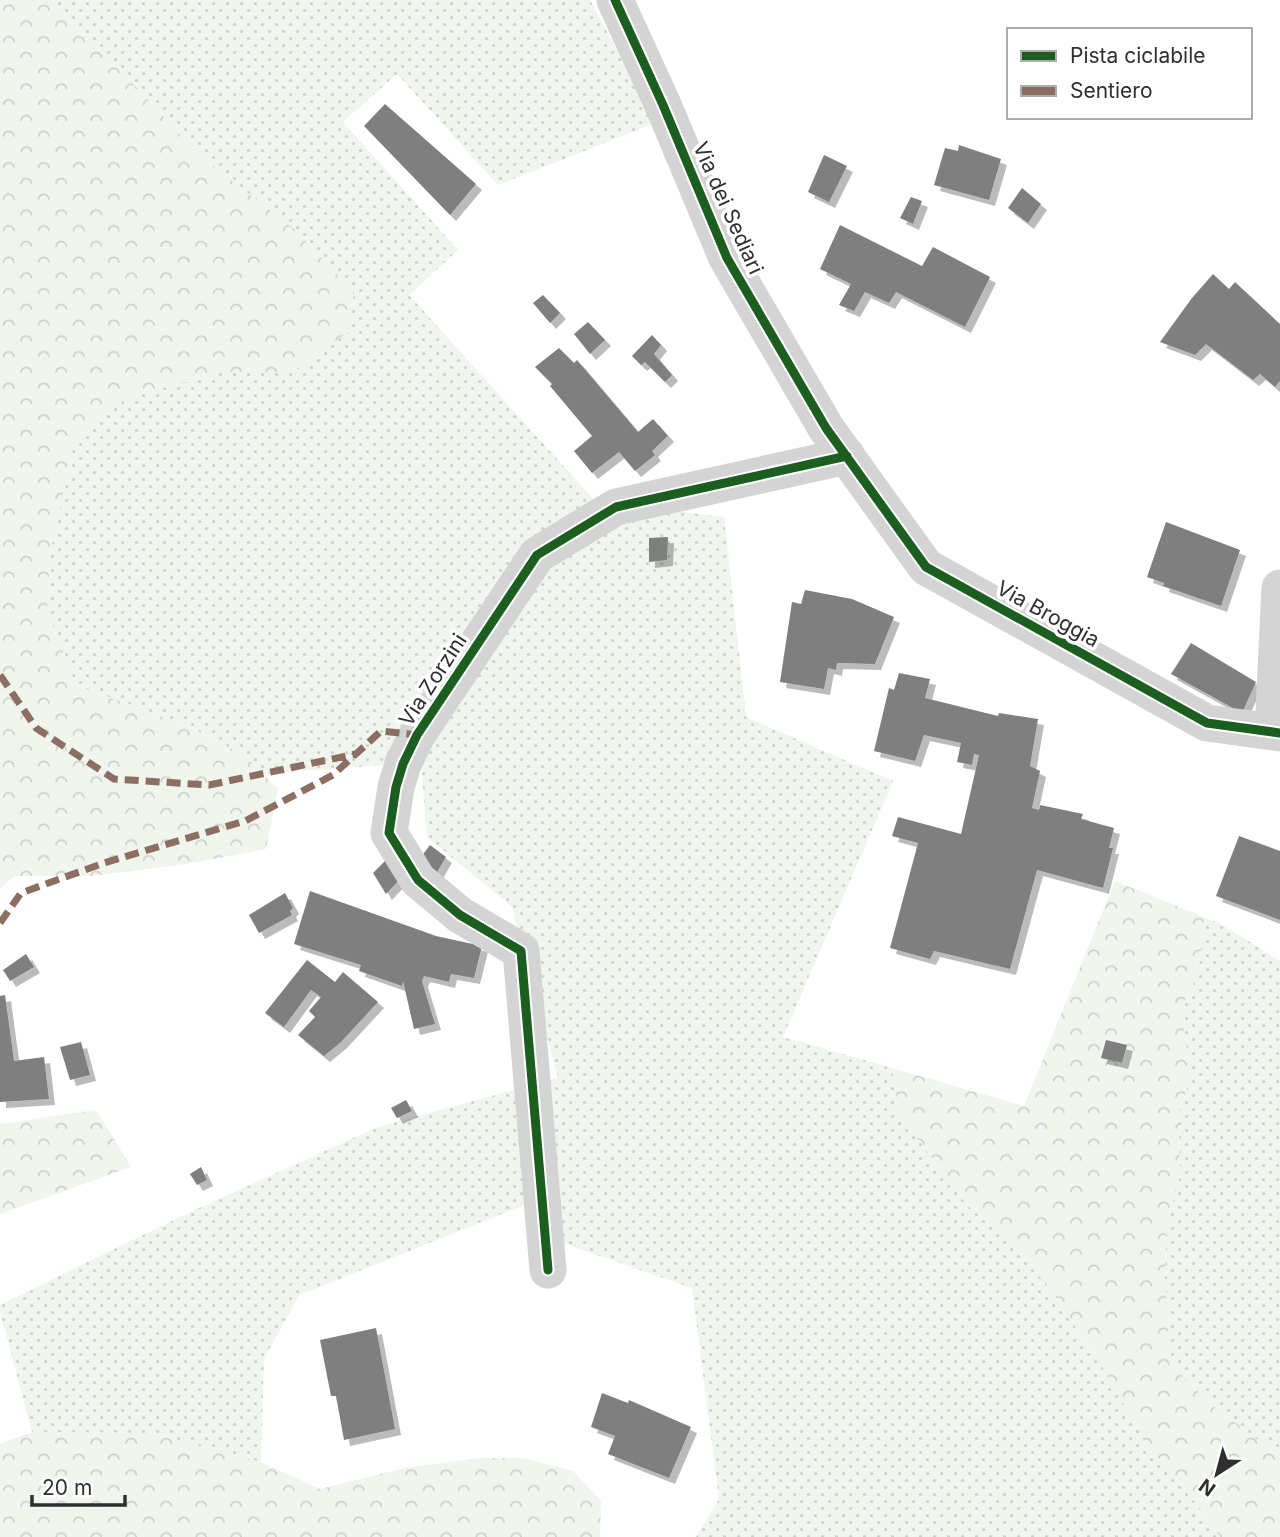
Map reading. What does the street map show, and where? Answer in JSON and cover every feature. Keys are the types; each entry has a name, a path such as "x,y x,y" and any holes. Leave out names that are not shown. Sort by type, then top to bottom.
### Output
{"street":[{"name":"Via dei Sediari","path":"615,0 663,105 727,258 826,428 847,456"},
{"name":"Via Broggia","path":"847,456 926,567 1207,723 1276,732"},
{"name":"Via Zorzini","path":"548,1270 521,951 460,915 418,880 389,833 396,787 403,764 417,735 537,555 616,507 847,456"},
{"path":"1276,732 1280,588"}],"green space":[{"path":"0,0 42,0 68,20 146,97 196,153 293,228 354,292 350,331 292,372 224,372 126,398 74,444 50,553 47,611 76,685 182,724 244,755 278,789 266,849 186,864 91,876 14,876 0,889"},
{"path":"42,0 590,0 639,90 653,124 498,185 397,74 343,122 458,250 409,295 595,501 724,517 746,717 893,781 783,1037 892,1068 899,1114 967,1205 1003,1236 1044,1281 1220,1537 696,1537 719,1499 692,1288 542,1236 557,1192 299,1295 264,1359 261,1462 148,1433 32,1432 0,1305 188,1213 378,1127 558,1078 512,907 427,837 421,762 263,774 244,755 183,724 76,685 47,611 50,553 74,444 126,398 224,372 292,372 293,228 196,153 146,97 68,20"},
{"path":"1115,881 1204,917 1198,975 1185,1000 1184,1032 1191,1076 1179,1113 1180,1176 1166,1225 1165,1279 1170,1364 1211,1404 1280,1457 1280,1537 1220,1537 1147,1444 1092,1350 1044,1281 1003,1236 967,1205 899,1114 892,1068 1024,1106"},
{"path":"1204,917 1221,924 1280,961 1280,1457 1211,1404 1170,1364 1165,1279 1166,1225 1180,1176 1179,1113 1191,1076 1184,1032 1185,1000 1198,975"},
{"path":"96,1110 131,1167 0,1214 0,1124"},
{"path":"32,1432 148,1433 261,1462 320,1489 404,1468 479,1458 523,1458 573,1471 601,1501 600,1537 0,1537 0,1444"}],"building":[{"path":"385,104 476,184 450,215 364,126"},
{"path":"959,145 1001,159 989,200 934,185 945,148 958,151"},
{"path":"824,155 847,166 829,202 808,192"},
{"path":"1022,188 1041,204 1028,223 1008,208"},
{"path":"911,197 922,201 913,224 900,218"},
{"path":"840,225 922,266 933,247 990,277 965,327 896,292 889,303 865,292 854,311 839,305 851,284 820,269"},
{"path":"1213,274 1229,289 1235,282 1280,324 1280,381 1275,387 1260,374 1253,380 1206,344 1195,355 1160,342"},
{"path":"543,295 560,313 550,323 533,303"},
{"path":"588,322 605,340 590,354 574,334"},
{"path":"652,335 661,345 654,354 672,375 665,382 645,362 641,365 632,356"},
{"path":"559,348 574,363 577,360 638,432 653,419 668,436 652,451 655,455 635,471 619,452 592,473 574,451 592,436 550,386 552,384 535,367"},
{"path":"1166,522 1240,550 1221,606 1163,586 1164,583 1147,577"},
{"path":"668,537 667,560 649,562 649,538"},
{"path":"805,590 852,599 894,617 875,664 837,663 836,670 828,668 824,689 780,682 792,602 801,604"},
{"path":"1191,643 1256,682 1242,713 1171,674"},
{"path":"899,673 930,679 925,698 998,716 999,713 1038,719 1030,766 1040,771 1032,808 1039,810 1040,805 1083,814 1081,819 1114,828 1109,848 1113,848 1103,888 1037,870 1010,969 934,951 930,959 890,948 918,843 892,836 898,817 961,834 979,755 974,754 972,765 957,762 961,743 924,735 915,761 874,751 889,688 894,690"},
{"path":"1239,836 1280,851 1280,920 1216,896"},
{"path":"430,845 446,857 433,879 416,864"},
{"path":"390,856 402,877 386,894 373,873"},
{"path":"310,891 436,936 482,946 474,978 451,974 449,982 424,976 422,981 435,1024 414,1029 403,981 402,986 359,971 361,965 294,944"},
{"path":"285,893 293,908 290,911 292,915 259,933 249,915"},
{"path":"26,954 34,967 10,981 3,970"},
{"path":"307,960 335,982 343,972 378,1002 341,1042 324,1056 298,1035 315,1017 309,1011 321,997 311,990 284,1027 265,1013"},
{"path":"5,995 14,1061 44,1057 49,1099 0,1102 0,996"},
{"path":"1106,1040 1127,1045 1122,1063 1101,1058"},
{"path":"81,1042 90,1075 70,1080 60,1047"},
{"path":"406,1100 412,1111 397,1118 391,1108"},
{"path":"201,1167 207,1180 197,1185 190,1174"},
{"path":"376,1328 395,1429 344,1440 336,1396 331,1396 320,1340"},
{"path":"602,1393 628,1403 629,1400 691,1427 669,1478 608,1454 615,1436 591,1427"}],"marked path":[{"path":"0,675 36,728 114,779 209,785 356,754"},
{"path":"0,923 21,893 104,863 245,821 333,775 381,731 417,735"}],"cycle path":[{"path":"615,0 663,105 727,258 826,428 926,567 1207,723 1280,733"},
{"path":"548,1270 521,951 460,915 418,880 389,833 396,787 403,764 417,735 537,555 616,507 847,456"}]}
